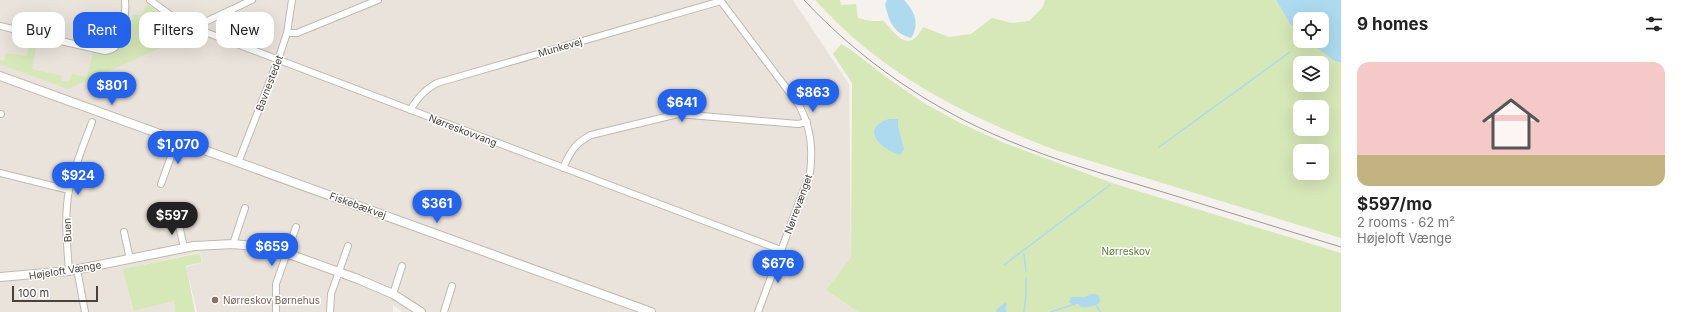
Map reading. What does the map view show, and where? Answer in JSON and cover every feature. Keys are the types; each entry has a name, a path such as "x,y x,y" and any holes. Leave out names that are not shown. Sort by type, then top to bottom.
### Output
{"street":[{"path":"65,42 105,51 116,47 119,41 126,10 125,0"},
{"name":"Nørreskovvang","path":"150,0 173,17 197,29 781,250"},
{"path":"208,21 252,0"},
{"name":"Bavnestedet","path":"238,163 287,33 292,0"},
{"path":"287,33 297,33 378,0"},
{"name":"Munkevej","path":"410,110 420,95 427,88 437,83 720,0"},
{"name":"Nørrevænget","path":"720,0 799,105 807,122 811,137 812,148 810,173 758,312"},
{"path":"0,26 12,29"},
{"name":"Fiskebækvej","path":"0,76 651,312"},
{"path":"563,168 571,150 580,141 591,135 675,114 798,124 807,122"},
{"name":"Buen","path":"85,312 73,270 66,229 69,190 92,122"},
{"path":"161,184 177,140"},
{"path":"0,173 69,190"},
{"path":"233,244 245,208"},
{"path":"178,220 184,248"},
{"path":"276,312 276,284 296,227"},
{"path":"124,232 130,259"},
{"name":"Højeloft Vænge","path":"0,277 73,270 184,248 211,244 233,244 263,247 286,253 339,272 393,294 421,312"},
{"path":"330,312 331,294 348,246"},
{"path":"393,294 402,266"},
{"path":"444,312 452,286"}],"shaded area":[{"path":"0,0 793,0 849,84 851,257 826,290 858,312 402,312 393,305 393,312 197,312 186,267 203,262 200,252 124,269 132,310 174,301 175,312 0,312"}],"green space":[{"path":"815,0 840,0 841,5 856,4 858,18 870,21 884,21 894,33 906,41 916,37 923,27 949,37 971,34 992,18 1012,23 1029,21 1043,7 1045,0 1276,0 1293,27 1293,48 1317,48 1329,56 1293,56 1293,92 1329,92 1329,56 1341,63 1341,238 1055,150 988,122 926,90 896,71 841,27"},
{"path":"147,3 157,12 143,12"},
{"path":"133,15 139,15 139,48 160,48 68,89 0,64 0,60 4,61 6,53 27,56 29,48 36,48 32,69 62,76 61,81 69,82 72,74 87,77 93,52 108,54 118,48 131,48 131,23"},
{"name":"Nørreskov","path":"841,44 924,103 962,124 1007,144 1115,184 1341,253 1341,312 858,312 826,290 851,257 852,83 833,54"},
{"path":"200,253 202,262 186,266 195,312 175,312 174,301 133,311 123,269"}],"water":[{"path":"887,0 904,0 908,4 916,23 914,33 911,38 900,33 893,26 888,16 885,4"},
{"path":"1276,0 1341,0 1341,63 1333,60 1317,48 1329,48 1329,12 1293,12 1293,27"},
{"path":"889,119 898,119 898,126 904,149 900,155 880,144 874,133 875,128 880,123"},
{"path":"1091,294 1096,294 1099,296 1100,302 1096,305 1081,307 1078,304 1072,304 1069,302 1071,297 1086,297"},
{"path":"1005,303 1007,304 1005,309 1007,312 996,312 997,309"}],"waterway":[{"path":"1159,147 1290,52"},
{"path":"1004,265 1110,185"},
{"path":"1024,254 1026,271"},
{"path":"1024,312 1026,278"},
{"path":"1051,312 1075,304"},
{"path":"1096,305 1100,312"}],"tram line":[{"path":"804,0 849,43 898,81 951,113 1007,140 1098,172 1341,247"}],"place":[{"name":"Nørreskov Børnehus","path":"215,300"}]}
